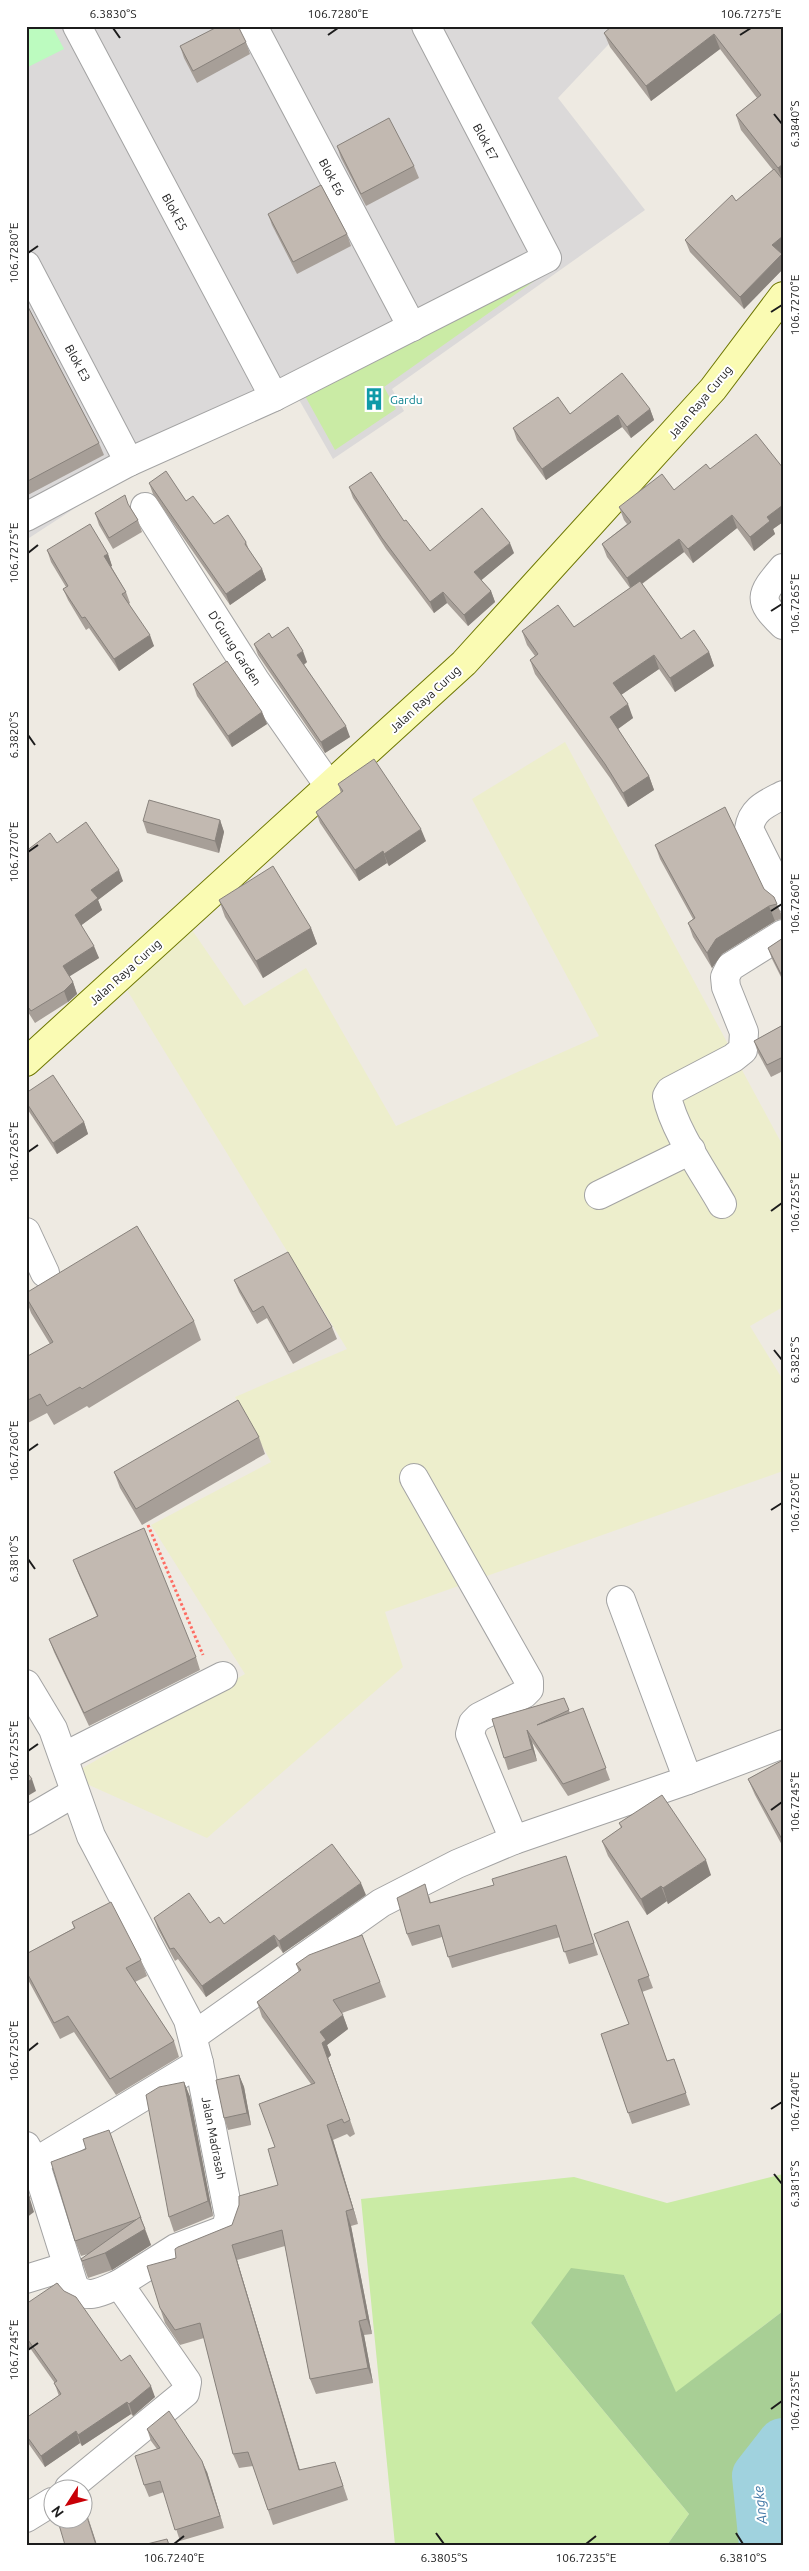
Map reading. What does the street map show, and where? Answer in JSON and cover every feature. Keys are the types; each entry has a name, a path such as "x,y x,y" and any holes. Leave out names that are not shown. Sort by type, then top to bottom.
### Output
{"main road":[{"name":"Jalan Raya Curug","path":"26,1062 464,663 713,389 781,303"}],"street":[{"name":"Blok E5","path":"77,26 274,397"},
{"name":"Blok E6","path":"253,26 412,327"},
{"name":"Blok E7","path":"412,327 547,258 426,26"},
{"name":"Blok E3","path":"26,265 129,462"},
{"path":"26,517 129,462 274,397 412,327"},
{"name":"D'Gurug Garden","path":"145,507 255,680 329,786"},
{"path":"783,568 769,584 764,595 764,602 766,609 783,625"},
{"path":"783,795 757,809 750,820 748,829 783,897"},
{"path":"722,1204 691,1150 669,1106 667,1096 670,1091 734,1058 743,1050 744,1032 726,987 724,977 730,967 783,934"},
{"path":"599,1194 691,1150"},
{"path":"26,1232 45,1272"},
{"path":"414,1478 529,1681 529,1689 524,1694 480,1717 473,1723 470,1734 514,1840"},
{"path":"621,1600 688,1780"},
{"path":"64,1756 219,1678"},
{"name":"Jalan Madrasah","path":"26,1684 53,1728 64,1756 74,1793 91,1836 125,1904 167,1977 193,2036 200,2063 229,2216 226,2229 176,2248 119,2284"},
{"path":"193,2036 381,1903 457,1864 514,1840 688,1780 783,1744"},
{"path":"26,1822 74,1793"},
{"path":"81,2478 185,2393 187,2382 119,2284 91,2295 85,2294 74,2286 30,2154 200,2063"},
{"path":"26,2279 68,2266"},
{"path":"26,2518 42,2508"}],"path":[{"path":"148,1525 219,1678"}],"shaded area":[{"path":"26,26 621,26 623,29 558,98 645,210 392,389 404,411 333,459 294,391 158,454 26,540"}],"green space":[{"path":"26,26 52,26 64,49 26,68"},
{"path":"554,267 384,387 396,409 335,450 300,387"},
{"path":"565,742 783,1146 783,1307 750,1326 783,1380 783,1471 385,1612 403,1667 207,1838 69,1776 245,1674 151,1525 271,1462 235,1397 347,1349 127,990 190,927 244,1006 306,968 396,1126 599,1036 472,799"},
{"path":"783,2174 783,2311 676,2393 624,2275 531,2323 689,2514 667,2545 395,2545 361,2199 574,2177 667,2203"},
{"path":"571,2268 624,2275 676,2392 783,2311 783,2545 667,2545 689,2514 531,2323"}],"building":[{"path":"219,26 238,26 246,42 193,71 180,46"},
{"path":"612,26 783,26 783,164 778,168 736,115 761,95 714,34 646,86 604,33"},
{"path":"389,118 414,166 361,194 337,146"},
{"path":"774,169 783,180 783,236 772,245 782,254 740,297 685,240 732,195 736,201"},
{"path":"321,185 347,234 293,262 268,214"},
{"path":"26,303 99,443 26,482"},
{"path":"622,373 650,409 627,427 618,415 542,469 513,428 558,397 570,414"},
{"path":"756,434 783,468 783,505 767,517 770,521 750,537 732,515 688,549 679,539 627,578 602,544 631,522 619,507 662,474 674,490 706,464 710,469"},
{"path":"166,471 186,501 193,496 214,524 228,515 262,569 226,594 149,483"},
{"path":"371,472 404,521 406,520 430,551 482,508 510,543 474,572 491,591 464,615 443,592 430,602 382,538 349,487"},
{"path":"125,495 138,520 109,538 95,513"},
{"path":"90,524 108,554 104,556 126,592 122,594 150,635 114,659 85,617 82,618 63,589 68,586 47,550"},
{"path":"640,581 681,639 694,630 709,652 670,678 654,655 613,683 628,704 610,717 649,776 623,793 605,764 530,660 538,654 522,631 558,605 574,627"},
{"path":"288,627 303,651 297,655 346,726 321,742 254,644 269,633 272,638"},
{"path":"227,661 262,712 228,736 193,684"},
{"path":"374,759 421,829 384,854 383,851 355,870 316,812 343,791 338,784"},
{"path":"149,800 220,820 215,841 143,821"},
{"path":"725,807 764,889 774,897 777,904 769,906 716,939 707,953 688,923 695,918 655,845"},
{"path":"86,822 119,870 91,890 98,898 75,915 94,946 63,966 73,982 64,991 31,1011 26,1004 26,851 50,833 57,843"},
{"path":"273,866 311,928 256,961 219,900"},
{"path":"783,938 783,978 768,948"},
{"path":"783,1025 783,1057 767,1065 754,1041"},
{"path":"53,1075 84,1122 53,1143 26,1102 26,1093"},
{"path":"137,1226 194,1321 82,1389 80,1387 47,1406 40,1394 26,1401 26,1357 53,1342 26,1297 26,1293"},
{"path":"288,1252 332,1327 289,1352 263,1306 253,1312 234,1280"},
{"path":"238,1400 259,1437 136,1509 114,1472"},
{"path":"144,1528 196,1657 84,1713 49,1639 98,1616 73,1560"},
{"path":"564,1698 569,1710 537,1725 583,1708 606,1768 563,1784 527,1730 532,1749 504,1758 492,1719"},
{"path":"783,1760 783,1841 748,1779"},
{"path":"26,1771 32,1779 26,1783"},
{"path":"662,1795 706,1860 663,1888 661,1886 641,1899 602,1841 622,1827 619,1823"},
{"path":"332,1844 361,1883 279,1941 274,1935 202,1986 174,1948 170,1949 154,1918 189,1893 210,1923 219,1917 224,1924"},
{"path":"566,1856 594,1943 564,1952 556,1925 448,1957 439,1925 407,1934 397,1898 425,1884 430,1903 494,1885 492,1879"},
{"path":"111,1902 141,1960 126,1968 174,2041 110,2079 68,2016 54,2023 26,1971 26,1954 75,1928 72,1922"},
{"path":"628,1921 649,1976 638,1980 667,2061 674,2059 686,2093 628,2113 601,2034 629,2024 594,1934"},
{"path":"362,1935 380,1982 333,2000 343,2015 320,2032 326,2040 322,2043 350,2120 344,2123 342,2119 327,2125 353,2209 346,2211 367,2319 359,2321 368,2368 310,2379 282,2230 232,2245 299,2470 335,2462 343,2486 268,2510 248,2452 233,2454 200,2323 175,2330 160,2308 147,2266 176,2258 175,2249 178,2247 232,2225 239,2205 239,2196 278,2185 268,2149 275,2147 259,2104 315,2083 257,2002 301,1970 296,1964 309,1955"},
{"path":"239,2075 247,2113 224,2118 216,2080"},
{"path":"184,2082 208,2201 169,2217 146,2095 159,2087"},
{"path":"109,2130 141,2218 75,2241 51,2162 86,2149 83,2139"},
{"path":"26,2188 30,2199 26,2201"},
{"path":"140,2217 145,2229 105,2253 82,2261 81,2259"},
{"path":"57,2283 64,2291 76,2297 121,2361 130,2355 151,2386 129,2404 127,2402 78,2435 76,2431 41,2456 26,2435 26,2418 61,2394 54,2383 57,2381 26,2337 26,2304"},
{"path":"169,2411 202,2461 220,2516 175,2530 160,2481 144,2485 135,2456 160,2448 147,2429"},
{"path":"60,2528 91,2528 96,2545 65,2545"},
{"path":"167,2539 169,2545 143,2545"}],"waterway":[{"name":"Angke","path":"765,2545 758,2476 783,2444"}],"place":[{"name":"Gardu","path":"374,399"}]}
